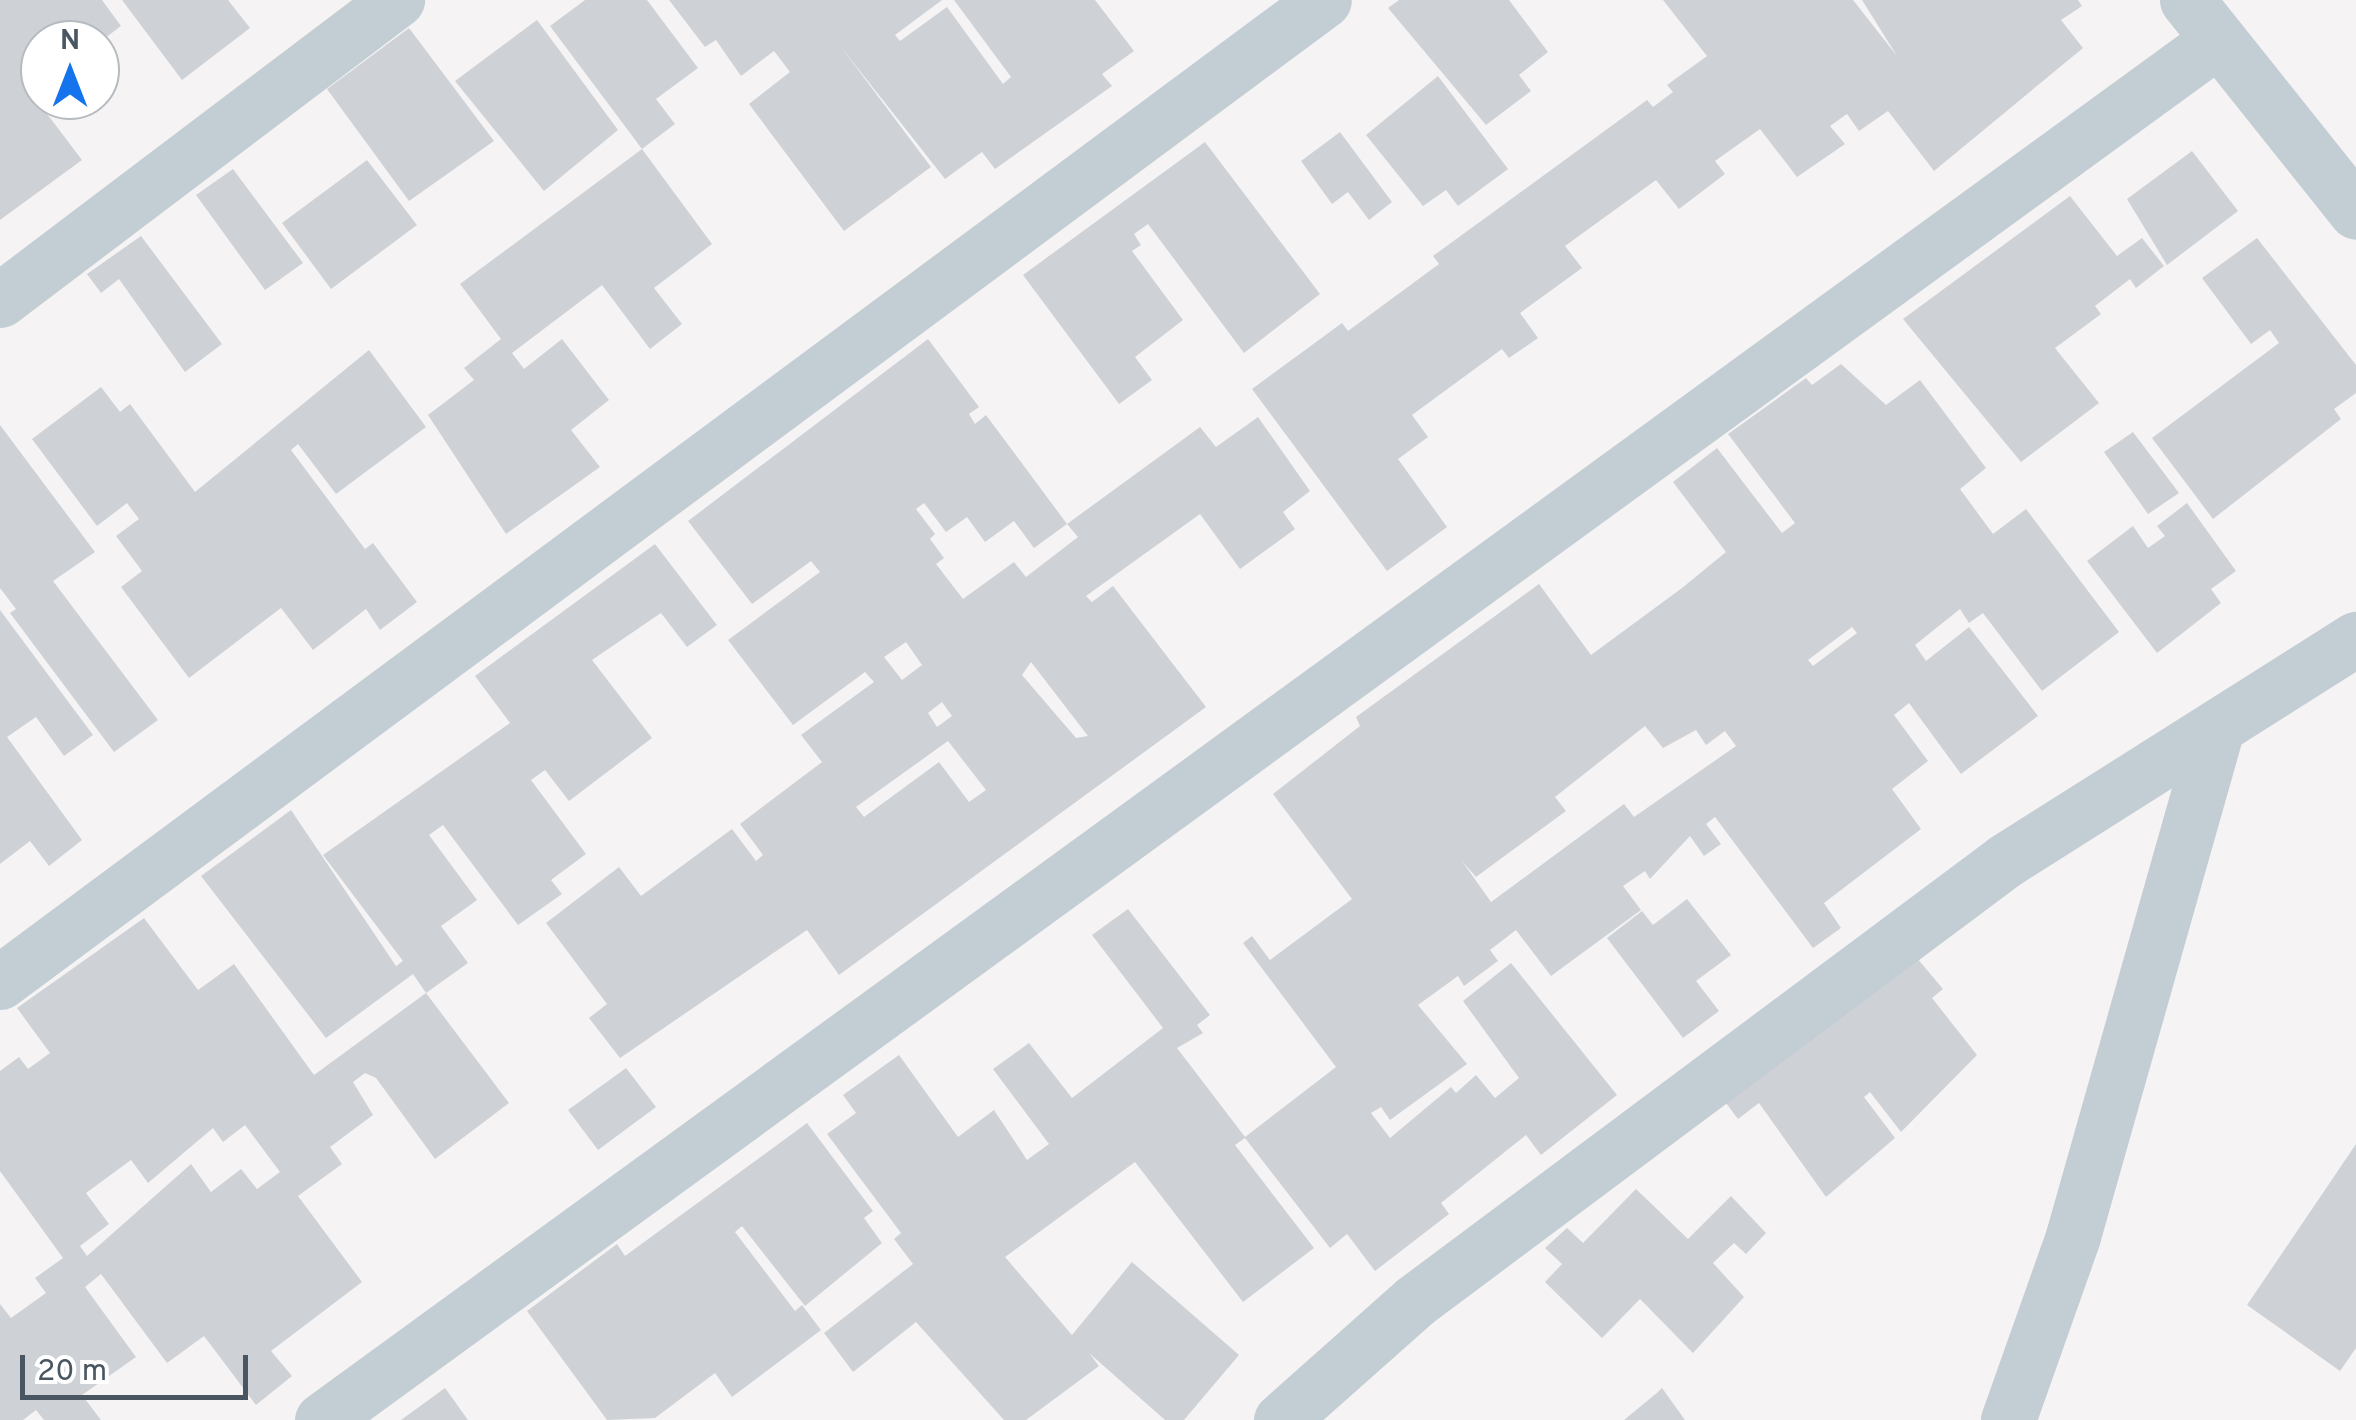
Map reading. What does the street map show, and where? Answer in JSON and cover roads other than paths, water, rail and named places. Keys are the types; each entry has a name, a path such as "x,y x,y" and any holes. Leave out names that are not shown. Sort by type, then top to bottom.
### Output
{"street":[{"path":"0,300 398,0"},
{"path":"0,982 1324,0"},
{"path":"322,1420 2202,20 2356,212"},
{"path":"1281,1420 1414,1301 2006,860 2215,735 2356,639"},
{"path":"2008,1420 2074,1236 2215,735"}]}
